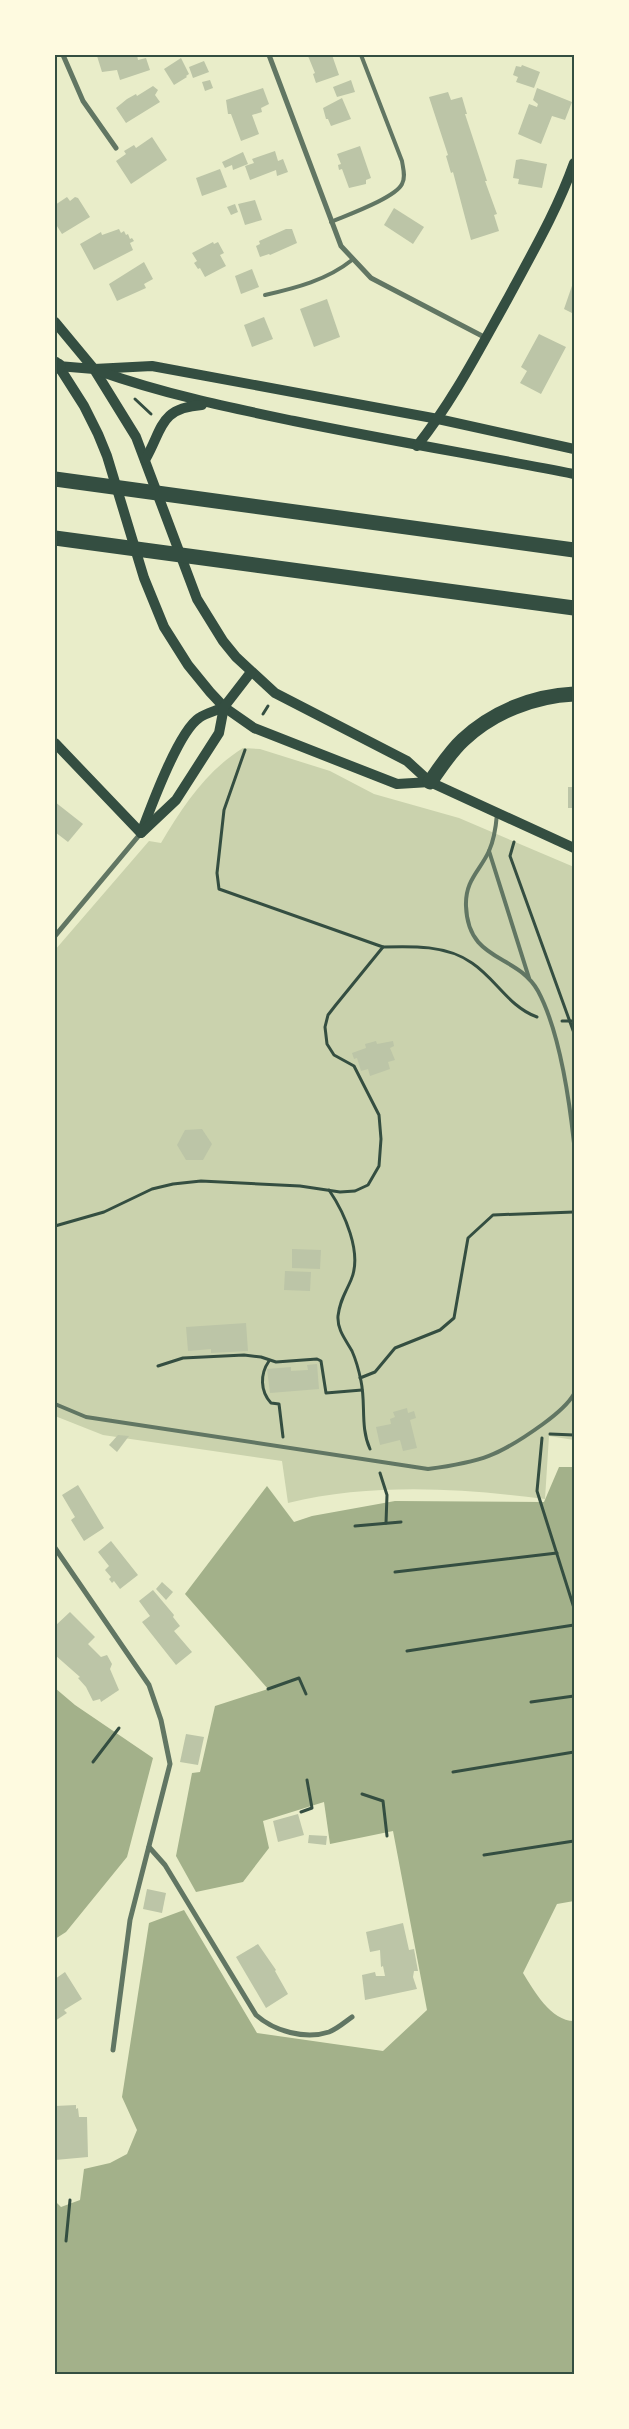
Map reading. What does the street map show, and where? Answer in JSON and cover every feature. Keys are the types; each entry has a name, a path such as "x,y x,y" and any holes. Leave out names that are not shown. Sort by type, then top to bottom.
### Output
{"highway":[{"path":"55,479 574,550"},
{"path":"55,538 574,608"},
{"path":"430,782 462,741 496,716 535,700 574,694"}],"main road":[{"path":"417,446 438,420 486,338 553,215 574,163"},
{"path":"55,322 94,369 125,418 146,460 197,599 222,641 251,672 275,694 407,762 430,782 574,848"},
{"path":"56,364 94,369 152,366 438,420 574,449"},
{"path":"56,364 84,406 107,456 144,578 164,628 188,665 224,707 254,728 397,784 430,782"},
{"path":"94,369 148,388 212,404 417,446 574,474"},
{"path":"146,460 163,422 178,409 212,404"},
{"path":"141,833 176,800 219,733 224,707 251,672"},
{"path":"141,833 158,791 185,735 198,719 224,707"},
{"path":"55,743 141,833"}],"street":[{"path":"63,55 83,101 116,148"},
{"path":"269,55 341,246 352,260 371,278 486,338"},
{"path":"55,936 141,833"},
{"path":"55,1548 149,1685 161,1720 170,1764 130,1920 114,2050"},
{"path":"149,1847 165,1865 256,2014 269,2025 300,2034 329,2032 352,2017"}],"lane":[{"path":"331,222 390,194 402,184 404,177 402,160 361,55"},
{"path":"265,295 296,288 337,272 352,260"},
{"path":"497,814 489,851 470,881 466,904 467,920 473,936 486,950 530,979"},
{"path":"489,851 530,979 538,991 550,1021 566,1086 574,1143"},
{"path":"55,1404 86,1416 428,1469 468,1464 491,1457 535,1429 573,1397"}],"path":[{"path":"131,395 151,414"},
{"path":"263,714 269,704"},
{"path":"245,750 224,810 217,873 219,889 383,947 410,946 446,951 472,962 523,1012 550,1021 572,1021"},
{"path":"514,842 510,856 572,1021 574,1033"},
{"path":"55,1226 104,1212 152,1189 174,1184 201,1181 355,1191 368,1185 378,1166 381,1139 379,1115 354,1066 334,1055 330,1049 327,1044 325,1027 328,1015 383,947"},
{"path":"329,1190 348,1222 352,1240 354,1262 352,1279 341,1297 338,1318 342,1334 353,1352 360,1378 364,1436 376,1461 388,1495 386,1523"},
{"path":"360,1378 375,1372 395,1348 440,1330 454,1318 468,1238 493,1215 574,1212"},
{"path":"158,1366 183,1358 244,1355 261,1357 269,1361 317,1360 321,1361 323,1368 326,1393 362,1390"},
{"path":"269,1361 263,1370 263,1387 266,1397 271,1403 279,1404 284,1448"},
{"path":"535,1429 544,1440"},
{"path":"574,1435 551,1434 544,1440 537,1491 574,1608"},
{"path":"356,1526 401,1522"},
{"path":"395,1572 557,1553"},
{"path":"407,1651 574,1625"},
{"path":"268,1689 299,1678 306,1694"},
{"path":"531,1702 574,1696"},
{"path":"93,1762 119,1728"},
{"path":"453,1772 574,1752"},
{"path":"301,1812 312,1808 307,1780"},
{"path":"362,1794 383,1801 387,1836"},
{"path":"484,1855 574,1841"},
{"path":"66,2241 70,2200"}],"shaded area":[{"path":"243,748 260,749 330,771 374,794 459,818 574,867 574,1440 549,1436 545,1499 481,1492 416,1489 351,1492 288,1503 282,1461 103,1435 55,1416 55,950 149,841 161,843 196,790 207,778"},
{"path":"559,1467 574,1467 574,1901 557,1904 523,1973 538,1996 551,2011 566,2020 574,2021 574,2374 55,2374 55,2201 61,2207 80,2200 84,2169 110,2163 127,2154 137,2130 122,2097 149,1923 184,1910 257,2033 383,2051 427,2010 393,1831 330,1844 324,1802 263,1821 269,1848 243,1882 196,1892 176,1856 192,1773 200,1772 215,1706 268,1689 185,1594 267,1486 294,1522 312,1516 395,1501 544,1502"},
{"path":"55,1688 75,1705 153,1758 127,1857 66,1932 55,1939"}],"building":[{"path":"137,55 138,60 146,58 150,70 120,80 117,70 102,72 97,56"},
{"path":"332,55 339,75 316,83 313,74 315,73 308,56"},
{"path":"181,58 189,74 174,85 164,69"},
{"path":"204,61 209,72 193,78 189,67"},
{"path":"522,65 540,72 534,88 516,82 518,77 513,75 516,66 521,67"},
{"path":"210,80 213,88 205,91 202,82"},
{"path":"351,80 355,92 337,97 333,87"},
{"path":"153,86 158,90 155,95 160,102 126,123 116,108 127,99 136,94 137,96"},
{"path":"263,88 269,104 261,108 262,112 252,115 259,134 241,141 231,114 228,114 226,100"},
{"path":"537,88 572,102 565,120 552,116 541,144 518,134 529,104 537,107 538,104 533,100"},
{"path":"448,92 451,100 462,97 467,114 465,114 487,181 485,181 497,214 494,215 499,231 471,240 453,172 451,173 446,156 448,155 429,97"},
{"path":"342,98 351,119 331,126 328,119 326,119 323,108"},
{"path":"152,137 167,160 131,184 116,161 126,154 124,151 134,145 136,148"},
{"path":"360,146 371,178 366,180 366,184 349,188 342,169 339,170 338,165 341,164 337,154"},
{"path":"275,151 278,161 283,159 288,172 277,176 276,170 250,180 245,166 254,163 252,159"},
{"path":"243,152 248,164 233,170 232,165 225,168 222,162"},
{"path":"521,159 547,164 542,188 518,184 519,179 513,178 516,160"},
{"path":"220,169 227,187 202,196 196,178"},
{"path":"67,197 70,201 75,197 78,198 90,217 62,234 55,223 55,205"},
{"path":"255,200 262,220 245,225 238,204"},
{"path":"235,204 238,212 231,215 227,207"},
{"path":"394,208 424,227 413,244 384,225"},
{"path":"119,229 121,233 124,231 134,241 130,243 133,250 94,270 80,244 101,232 102,235"},
{"path":"286,229 292,229 297,243 270,255 260,257 256,246 260,244 259,241"},
{"path":"213,242 214,244 218,242 224,253 220,255 226,266 205,277 200,268 198,269 194,263 197,261 192,253"},
{"path":"144,262 153,279 144,284 146,288 117,301 109,284"},
{"path":"252,269 259,287 241,294 235,276"},
{"path":"574,280 574,314 564,309"},
{"path":"327,299 340,337 314,347 300,309"},
{"path":"264,317 273,339 252,347 244,325"},
{"path":"539,334 566,347 541,394 520,383 527,371 521,367"},
{"path":"568,787 574,787 574,808 568,808"},
{"path":"55,802 83,824 68,842 55,832"},
{"path":"376,1041 377,1044 393,1041 394,1046 390,1048 395,1060 388,1062 390,1069 370,1076 368,1069 361,1071 357,1058 354,1059 352,1053 366,1048 365,1044"},
{"path":"202,1129 212,1144 203,1160 186,1160 177,1145 185,1130"},
{"path":"292,1249 321,1250 320,1269 292,1268"},
{"path":"285,1271 311,1272 310,1291 284,1290"},
{"path":"246,1323 248,1351 211,1353 211,1349 188,1351 186,1327"},
{"path":"317,1364 319,1389 270,1393 267,1369 291,1367 291,1371 308,1370 307,1365"},
{"path":"407,1408 408,1413 414,1411 416,1418 410,1420 417,1448 403,1451 400,1440 380,1445 376,1427 391,1424 390,1419 395,1417 393,1412"},
{"path":"118,1435 129,1436 117,1452 109,1445"},
{"path":"78,1485 104,1528 84,1541 71,1520 75,1517 62,1495"},
{"path":"111,1541 138,1575 120,1589 114,1581 112,1583 109,1579 111,1577 105,1570 109,1566 98,1552"},
{"path":"162,1582 173,1592 166,1600 156,1589"},
{"path":"153,1590 174,1615 173,1617 180,1626 174,1631 192,1652 176,1665 142,1622 150,1616 139,1601"},
{"path":"70,1612 95,1637 88,1644 101,1657 107,1655 112,1664 110,1669 119,1690 101,1702 100,1699 93,1701 86,1687 78,1678 80,1677 55,1655 55,1626"},
{"path":"186,1734 204,1737 198,1765 180,1762"},
{"path":"298,1814 304,1835 278,1842 273,1821"},
{"path":"309,1835 327,1836 326,1845 308,1843"},
{"path":"147,1889 166,1893 162,1913 143,1909"},
{"path":"403,1923 409,1950 414,1949 418,1971 414,1971 413,1977 417,1989 365,2000 362,1975 375,1972 376,1976 385,1976 383,1966 381,1967 380,1950 370,1952 366,1932"},
{"path":"258,1944 276,1970 288,1994 266,2008 236,1957"},
{"path":"65,1972 82,1999 64,2010 67,2013 55,2021 55,1979"},
{"path":"76,2105 79,2117 87,2117 88,2157 55,2160 55,2106"}]}
